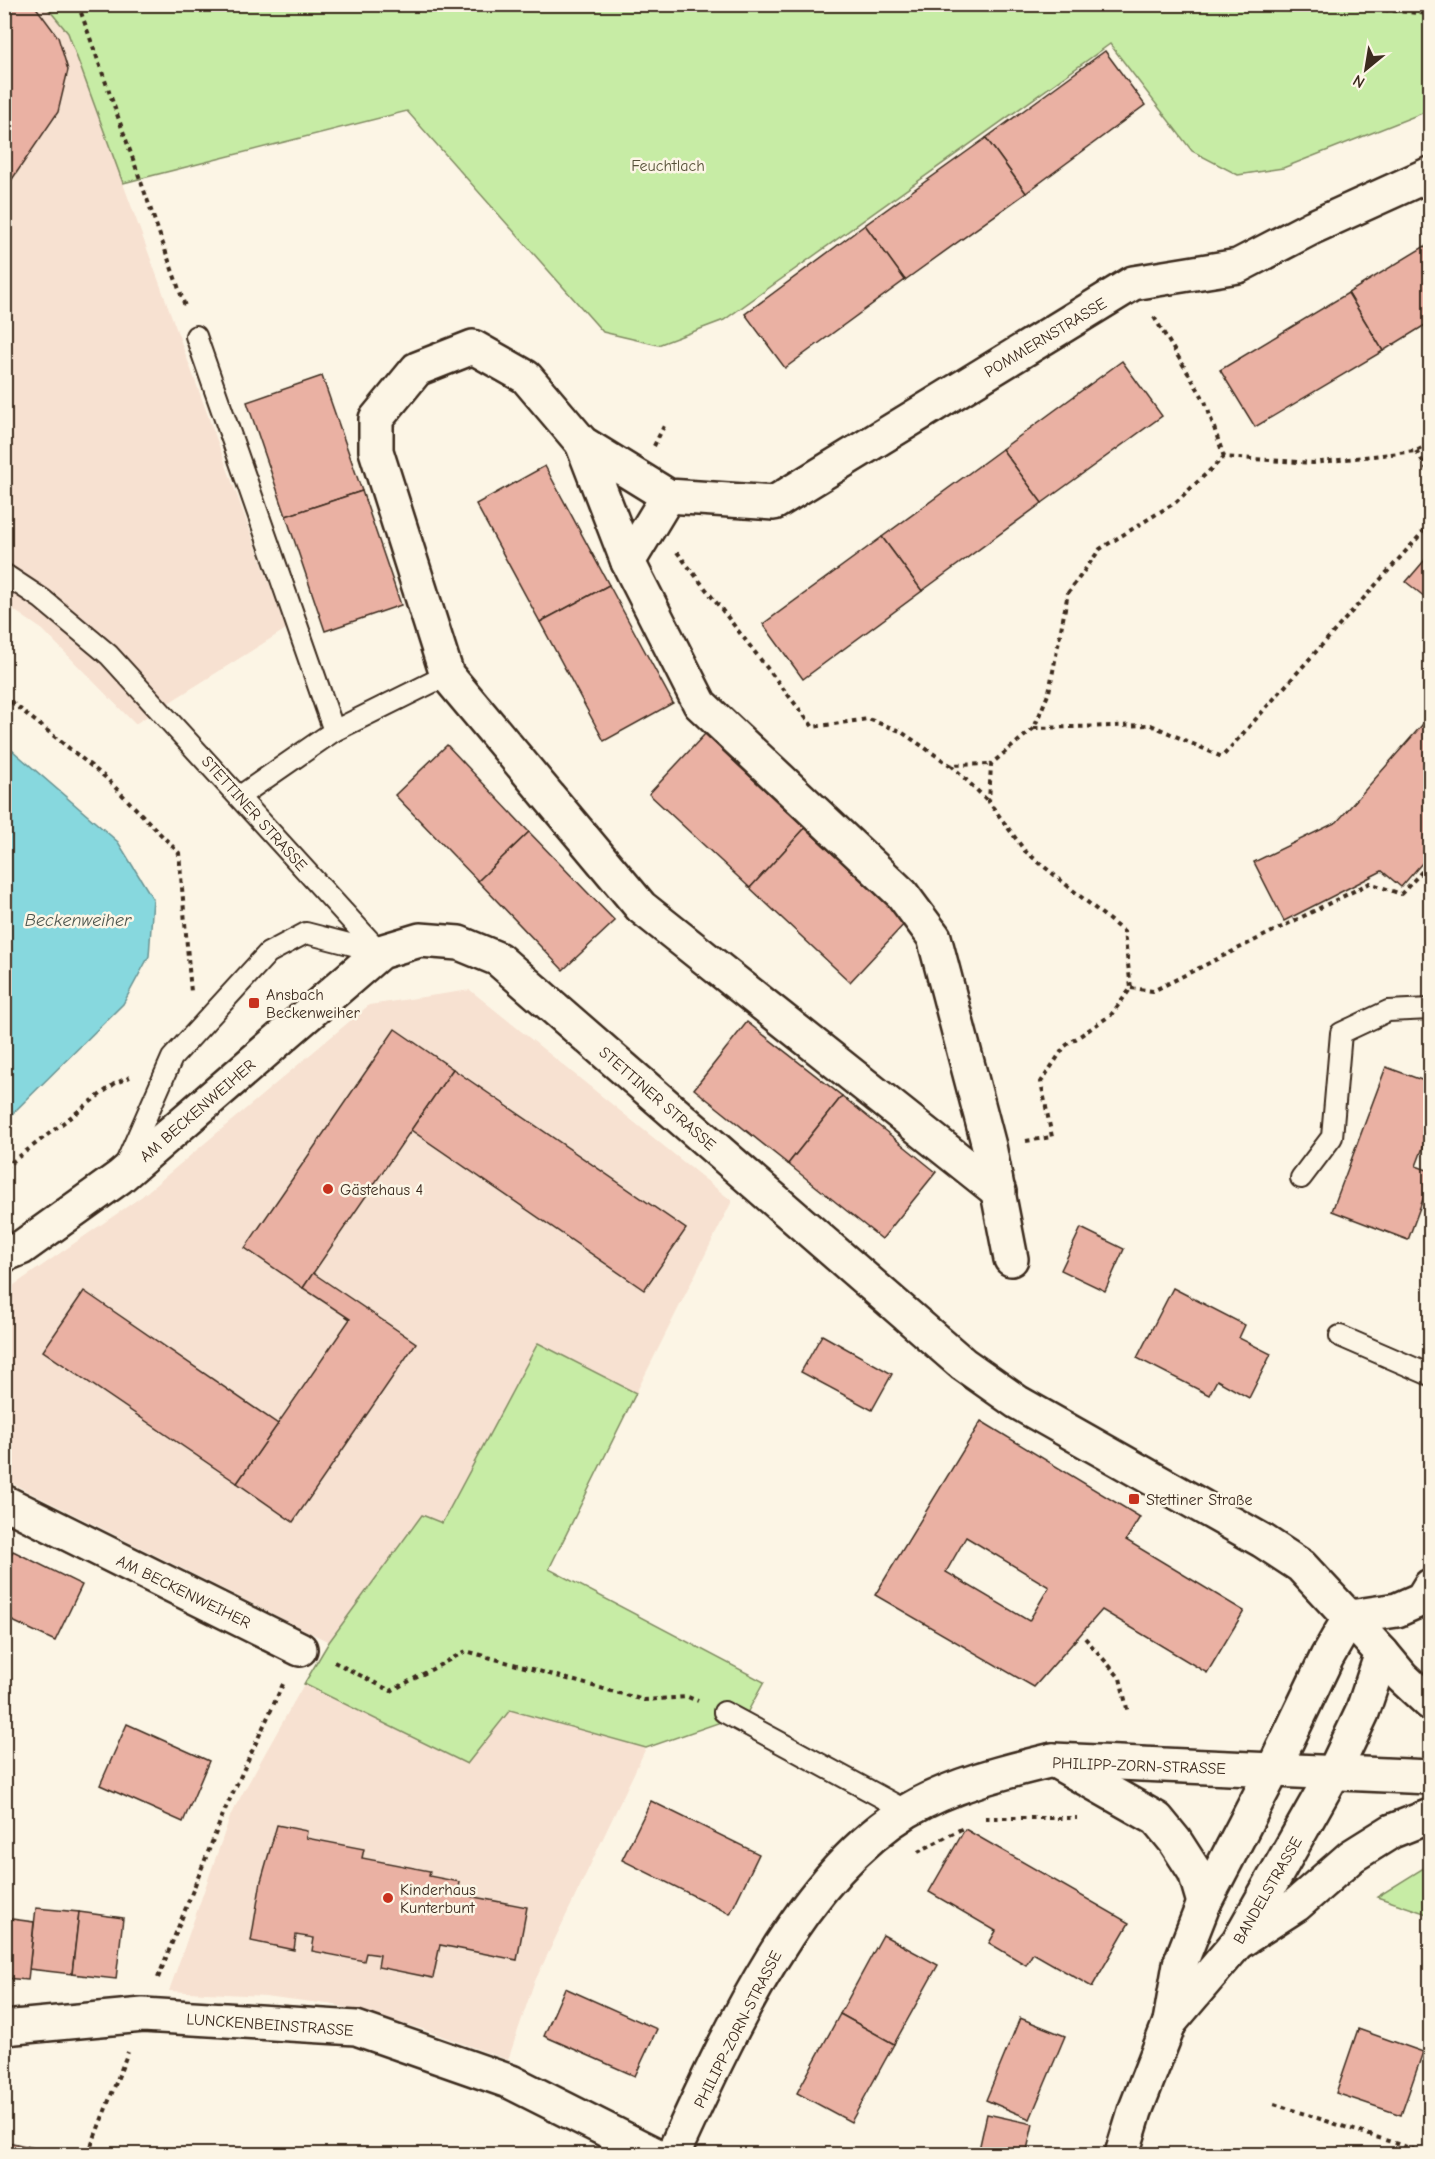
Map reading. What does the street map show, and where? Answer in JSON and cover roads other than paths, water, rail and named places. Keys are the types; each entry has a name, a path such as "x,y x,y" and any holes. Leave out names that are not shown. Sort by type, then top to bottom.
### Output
{"street":[{"name":"POMMERNSTRASSE","path":"668,496 774,503 1133,283 1238,266 1313,227 1431,174"},
{"path":"999,1192 641,907 447,675 376,451 376,419 417,369 473,347 526,377 582,444 628,562 700,704 902,894 934,937 989,1146 999,1192 1011,1259"},
{"path":"582,444 668,496 628,562"},
{"name":"STETTINER STRASSE","path":"380,952 420,940 459,943 498,959 963,1364 1017,1402 1263,1541 1301,1566 1350,1617 1402,1677 1431,1703"},
{"name":"AM BECKENWEIHER","path":"4,1256 21,1248 120,1177 380,952"},
{"name":"AM BECKENWEIHER","path":"4,1502 300,1649"},
{"path":"1170,2022 1180,1964 1204,1903 1350,1617 1397,1610 1422,1599 1431,1586"},
{"path":"1382,1653 1362,1713 1334,1772 1431,1777"},
{"path":"1053,1760 1157,1819 1175,1841 1195,1872 1204,1903"},
{"name":"PHILIPP-ZORN-STRASSE","path":"674,2154 730,2037 782,1942 841,1866 875,1834 907,1811 951,1790 1000,1773 1053,1760 1334,1772"},
{"name":"BANDELSTRASSE","path":"1122,2154 1135,2111 1170,2022 1238,1942 1334,1772"},
{"path":"1238,1942 1296,1905 1352,1856 1392,1831 1431,1816"},
{"name":"LUNCKENBEINSTRASSE","path":"4,2028 143,2015 356,2028 511,2082 654,2154"}],"lane":[{"path":"196,336 334,731"},
{"name":"STETTINER STRASSE","path":"4,574 42,599 109,655 380,952"},
{"path":"240,796 334,731 447,675"},
{"path":"120,1177 172,1058 268,953 306,933 380,952"},
{"path":"1301,1178 1332,1137 1341,1033 1388,1011 1431,1009"},
{"path":"1340,1336 1431,1375"},
{"path":"724,1712 907,1811"}],"water":[{"name":"Beckenweiher","path":"5,744 118,842 153,899 149,956 123,1004 5,1121"}],"place":[{"name":"Ansbach Beckenweiher","path":"254,1003"},
{"name":"Gästehaus 4","path":"328,1189"},
{"name":"Stettiner Straße","path":"1134,1499"},
{"name":"Kinderhaus Kunterbunt","path":"388,1898"}],"park label":[{"name":"Feuchtlach","path":"668,165"}]}
